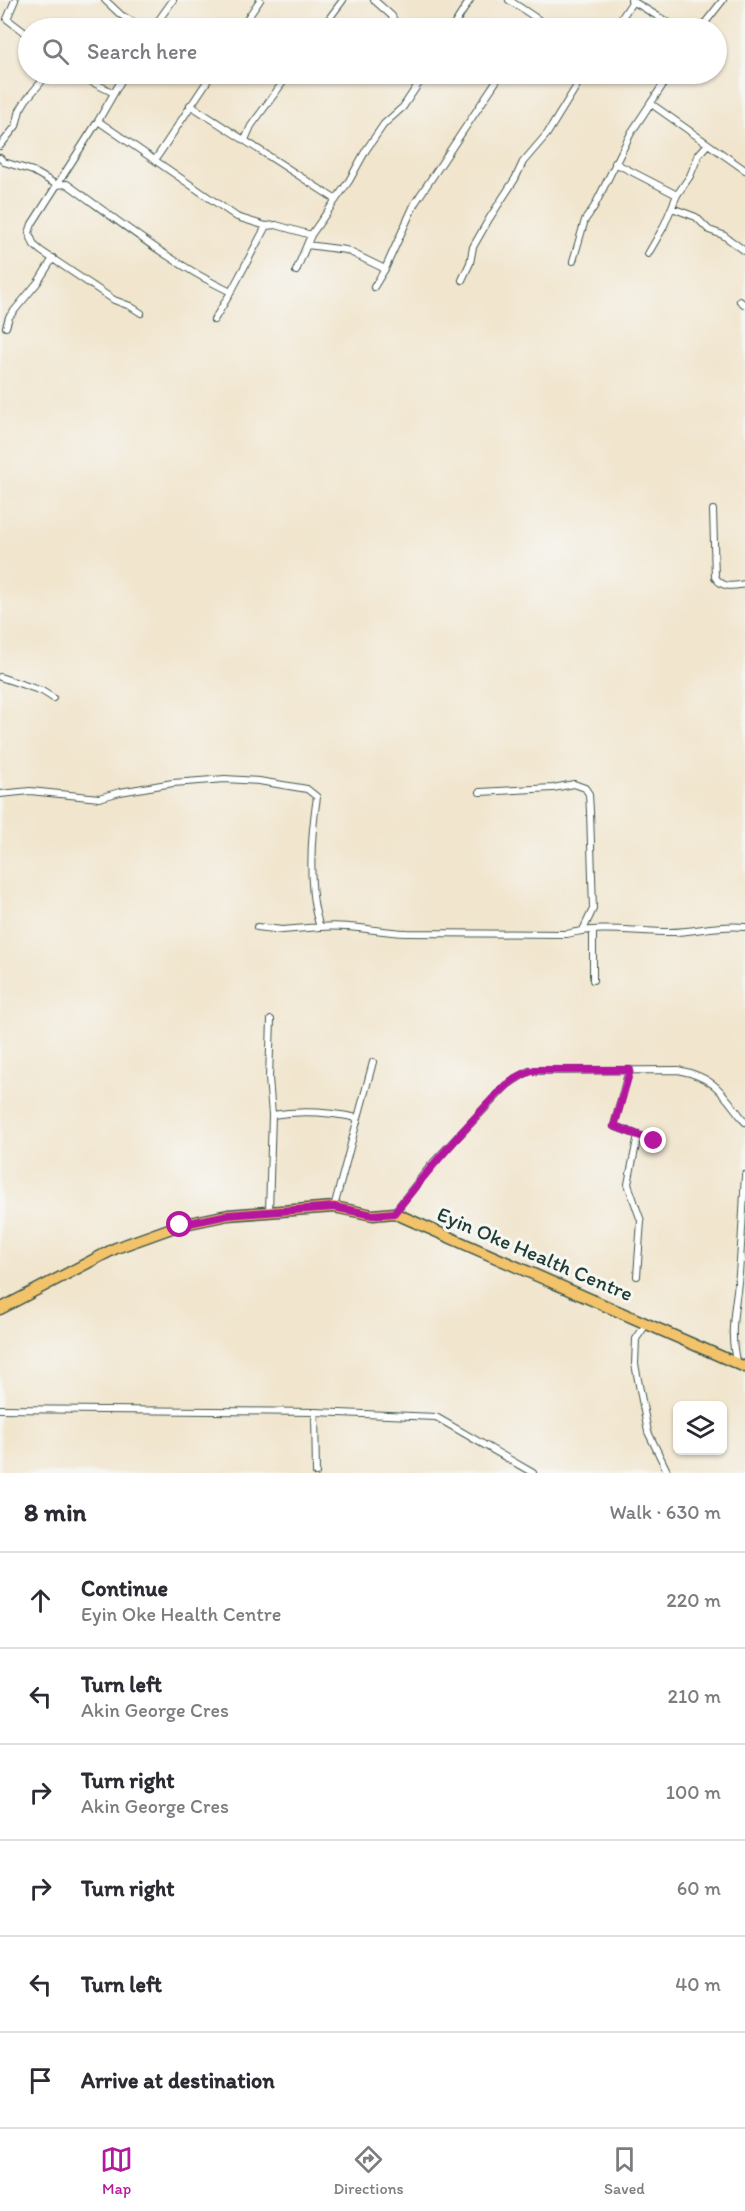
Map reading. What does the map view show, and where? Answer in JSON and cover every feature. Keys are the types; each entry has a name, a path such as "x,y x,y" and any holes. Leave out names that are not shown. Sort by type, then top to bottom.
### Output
{"main road":[{"name":"Eyin Oke Health Centre","path":"0,1309 116,1248 143,1237 207,1219 269,1211 334,1207 373,1215 394,1213 741,1366"}],"street":[{"path":"15,0 7,19 18,27"},
{"path":"105,0 126,18"},
{"path":"160,18 173,0"},
{"path":"248,18 260,0"},
{"path":"330,18 343,0"},
{"path":"374,0 393,18"},
{"path":"458,18 470,0"},
{"path":"509,0 535,18"},
{"path":"709,18 723,0"},
{"path":"621,18 632,1 660,18"},
{"path":"0,146 16,126 20,110 26,100 40,84"},
{"path":"96,84 114,93"},
{"path":"119,84 32,224 29,233 34,245 114,300 141,313"},
{"path":"155,160 205,84"},
{"path":"244,140 251,126 282,84"},
{"path":"296,271 311,235 334,199 349,181 366,150 384,124 403,107 418,84"},
{"path":"374,287 385,269 415,203 494,84"},
{"path":"462,280 470,263 473,247 489,219 515,179 523,162 547,134 578,84"},
{"path":"573,261 585,220 594,207 615,163 663,84"},
{"path":"650,102 745,170"},
{"path":"190,105 334,199"},
{"path":"98,121 155,160 174,176 237,217 266,226 276,225 311,235"},
{"path":"648,255 677,195 690,176 699,154 708,144"},
{"path":"0,158 4,162 33,171 57,185 66,184 156,248 208,281 231,292"},
{"path":"615,163 677,195"},
{"path":"672,208 696,217 710,230 723,235 745,251"},
{"path":"214,320 266,226"},
{"path":"307,245 346,250 385,269"},
{"path":"6,327 9,317 38,282 53,258"},
{"path":"713,510 715,577 719,583 726,586 745,584"},
{"path":"0,677 42,691 53,698"},
{"path":"0,794 30,791 99,798 173,783 225,779 259,781 307,789 317,797 311,847 315,912 320,927"},
{"path":"480,792 554,788 574,784 585,788 589,794 593,909 583,930"},
{"path":"257,927 282,930 352,926 387,933 567,934 583,930 671,932 721,926 745,927"},
{"path":"593,930 593,980"},
{"path":"269,1211 272,1115 269,1078 271,1020"},
{"path":"334,1207 373,1062"},
{"path":"394,1213 432,1164 507,1085 535,1070 678,1070 698,1074 712,1082 745,1122"},
{"path":"630,1070 614,1126 654,1141"},
{"path":"272,1115 288,1112 315,1112 358,1118"},
{"path":"637,1276 641,1221 628,1184 638,1135"},
{"path":"741,1366 733,1346 732,1329 737,1299 745,1175"},
{"path":"647,1323 636,1339 635,1364 648,1432 668,1473"},
{"path":"0,1409 315,1412 436,1417 533,1473"},
{"path":"315,1412 316,1473"}],"route":[{"path":"180,1225 228,1215 334,1207 373,1215 394,1213 432,1164 507,1085 529,1071 630,1070 614,1126 654,1141"}]}
